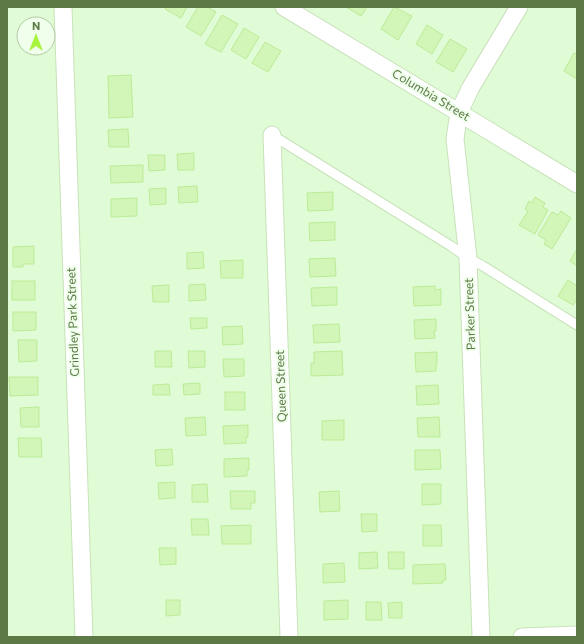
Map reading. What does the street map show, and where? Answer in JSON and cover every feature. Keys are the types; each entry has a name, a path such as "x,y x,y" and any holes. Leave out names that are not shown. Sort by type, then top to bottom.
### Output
{"street":[{"name":"Grindley Park Street","path":"63,7 84,637"},
{"name":"Columbia Street","path":"284,7 577,184"},
{"name":"Parker Street","path":"481,637 468,258 455,139 459,112 471,88 518,7"},
{"name":"Queen Street","path":"272,135 289,637"},
{"path":"522,637 577,635"}],"lane":[{"path":"272,135 577,325"}],"shaded area":[{"path":"7,7 577,7 577,637 7,637"}],"building":[{"path":"167,7 187,7 181,18 165,9"},
{"path":"198,7 207,7 216,12 201,36 186,27"},
{"path":"346,7 367,7 361,16"},
{"path":"394,7 412,16 398,40 381,29"},
{"path":"222,15 238,24 221,52 205,44"},
{"path":"427,25 443,35 432,54 416,44"},
{"path":"244,28 259,37 246,59 231,50"},
{"path":"450,39 467,49 453,72 436,62"},
{"path":"265,42 281,51 268,72 252,63"},
{"path":"574,53 577,54 577,79 564,71"},
{"path":"131,75 133,117 109,118 108,76"},
{"path":"128,129 129,147 109,147 108,130"},
{"path":"194,153 194,170 178,170 177,154"},
{"path":"148,155 165,155 165,170 149,171"},
{"path":"143,165 143,182 111,183 110,166"},
{"path":"197,186 198,202 179,203 178,187"},
{"path":"166,188 166,204 150,205 149,189"},
{"path":"333,192 333,210 308,211 307,193"},
{"path":"535,197 545,203 543,207 548,210 535,234 519,225 528,211 525,209 529,201 532,203"},
{"path":"137,198 137,216 111,217 111,199"},
{"path":"561,211 571,218 552,249 544,244 546,240 538,235 552,212 558,215"},
{"path":"335,222 335,240 310,241 309,223"},
{"path":"34,246 34,264 23,264 23,267 13,267 13,247"},
{"path":"577,249 577,266 570,261"},
{"path":"203,252 204,268 187,269 187,253"},
{"path":"335,258 336,276 310,277 309,259"},
{"path":"243,260 243,278 221,278 220,261"},
{"path":"568,280 577,286 577,299 573,305 558,296"},
{"path":"12,281 35,281 35,300 12,300"},
{"path":"205,284 206,300 189,301 189,285"},
{"path":"169,285 169,302 153,302 152,286"},
{"path":"435,286 435,290 441,289 441,305 414,306 413,287"},
{"path":"337,287 337,305 312,306 311,288"},
{"path":"13,312 36,312 36,330 13,331"},
{"path":"190,318 207,318 207,328 191,329"},
{"path":"436,319 436,331 434,331 435,338 415,339 414,320"},
{"path":"339,324 340,342 314,343 313,325"},
{"path":"242,326 243,344 223,345 222,327"},
{"path":"18,340 37,340 37,361 19,362"},
{"path":"155,351 171,351 172,367 155,367"},
{"path":"188,351 205,351 205,367 189,368"},
{"path":"342,351 343,375 311,376 311,363 314,363 314,352"},
{"path":"437,352 436,371 416,372 415,353"},
{"path":"223,359 244,359 244,376 224,377"},
{"path":"9,377 38,377 38,395 10,396"},
{"path":"200,383 200,394 184,395 183,384"},
{"path":"169,384 170,395 153,395 153,385"},
{"path":"438,385 439,404 417,405 416,386"},
{"path":"225,392 245,392 245,410 225,410"},
{"path":"39,407 39,427 21,427 20,408"},
{"path":"205,417 206,435 186,436 185,418"},
{"path":"439,417 440,437 418,437 417,418"},
{"path":"344,420 344,440 322,440 322,421"},
{"path":"248,425 248,437 246,437 246,443 224,444 223,426"},
{"path":"18,438 41,438 42,457 19,457"},
{"path":"172,449 173,465 156,466 155,450"},
{"path":"415,450 440,450 441,469 415,470"},
{"path":"249,458 249,470 247,470 247,476 224,477 224,459"},
{"path":"175,482 175,498 159,499 158,483"},
{"path":"207,484 208,502 192,502 192,485"},
{"path":"422,484 441,484 441,504 422,505"},
{"path":"230,491 255,491 255,503 251,503 251,509 231,509"},
{"path":"339,491 340,511 320,512 319,492"},
{"path":"361,514 377,514 377,531 362,532"},
{"path":"191,519 208,519 209,535 192,535"},
{"path":"251,525 251,544 222,544 221,526"},
{"path":"423,525 441,525 442,546 423,546"},
{"path":"159,548 176,548 176,564 160,565"},
{"path":"377,552 378,568 359,569 359,553"},
{"path":"388,552 404,552 404,569 389,569"},
{"path":"344,563 345,582 323,583 323,564"},
{"path":"445,564 446,580 443,580 443,583 413,584 413,565"},
{"path":"166,600 180,600 180,615 166,616"},
{"path":"348,600 348,619 324,620 324,601"},
{"path":"366,602 381,602 382,620 366,620"},
{"path":"402,602 402,618 389,618 388,603"}]}
